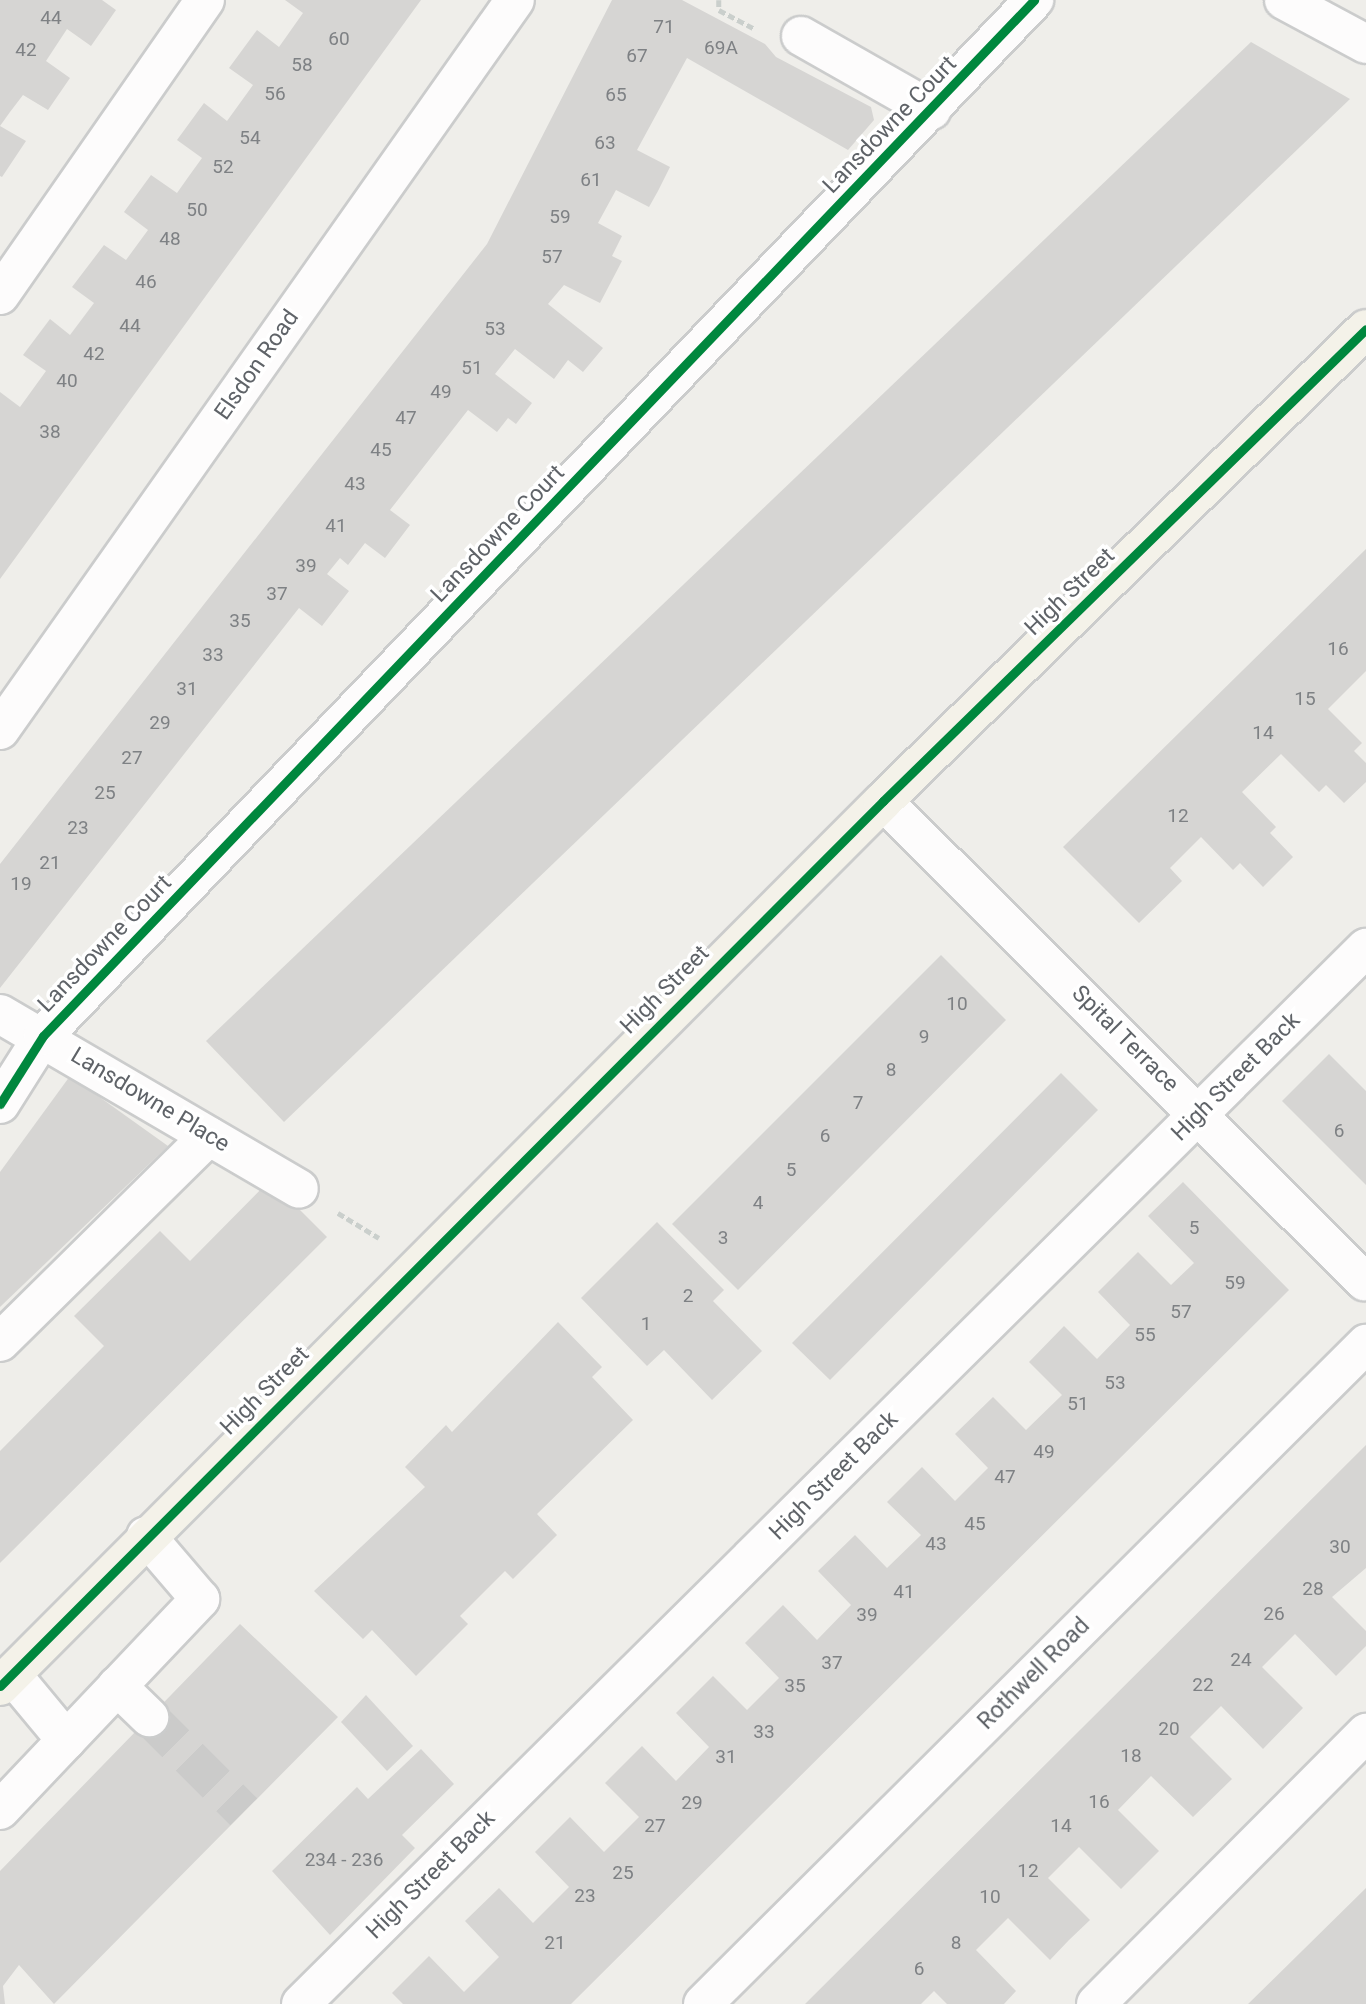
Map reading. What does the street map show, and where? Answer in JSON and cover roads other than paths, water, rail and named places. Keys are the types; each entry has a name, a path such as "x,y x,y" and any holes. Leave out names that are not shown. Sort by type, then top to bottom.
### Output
{"main road":[{"name":"High Street","path":"6,1681 146,1536 883,801 1366,329"}],"street":[{"path":"0,295 205,0"},
{"name":"Elsdon Road","path":"0,730 515,0"},
{"name":"Lansdowne Court","path":"0,1104 43,1036 1034,0"},
{"path":"1284,0 1366,44"},
{"path":"801,36 931,110"},
{"name":"Spital Terrace","path":"883,801 1200,1113 1364,1281"},
{"name":"High Street Back","path":"301,2004 1366,947"},
{"name":"Lansdowne Place","path":"0,1014 43,1036 299,1189"},
{"path":"0,1342 209,1136"},
{"name":"Rothwell Road","path":"723,1997 1366,1344"},
{"path":"0,1810 200,1599 146,1536"},
{"path":"6,1681 66,1740"},
{"path":"117,1686 149,1717"},
{"path":"1096,2004 1366,1734"}],"tunnel":[{"path":"149,1717 244,1812"}]}
